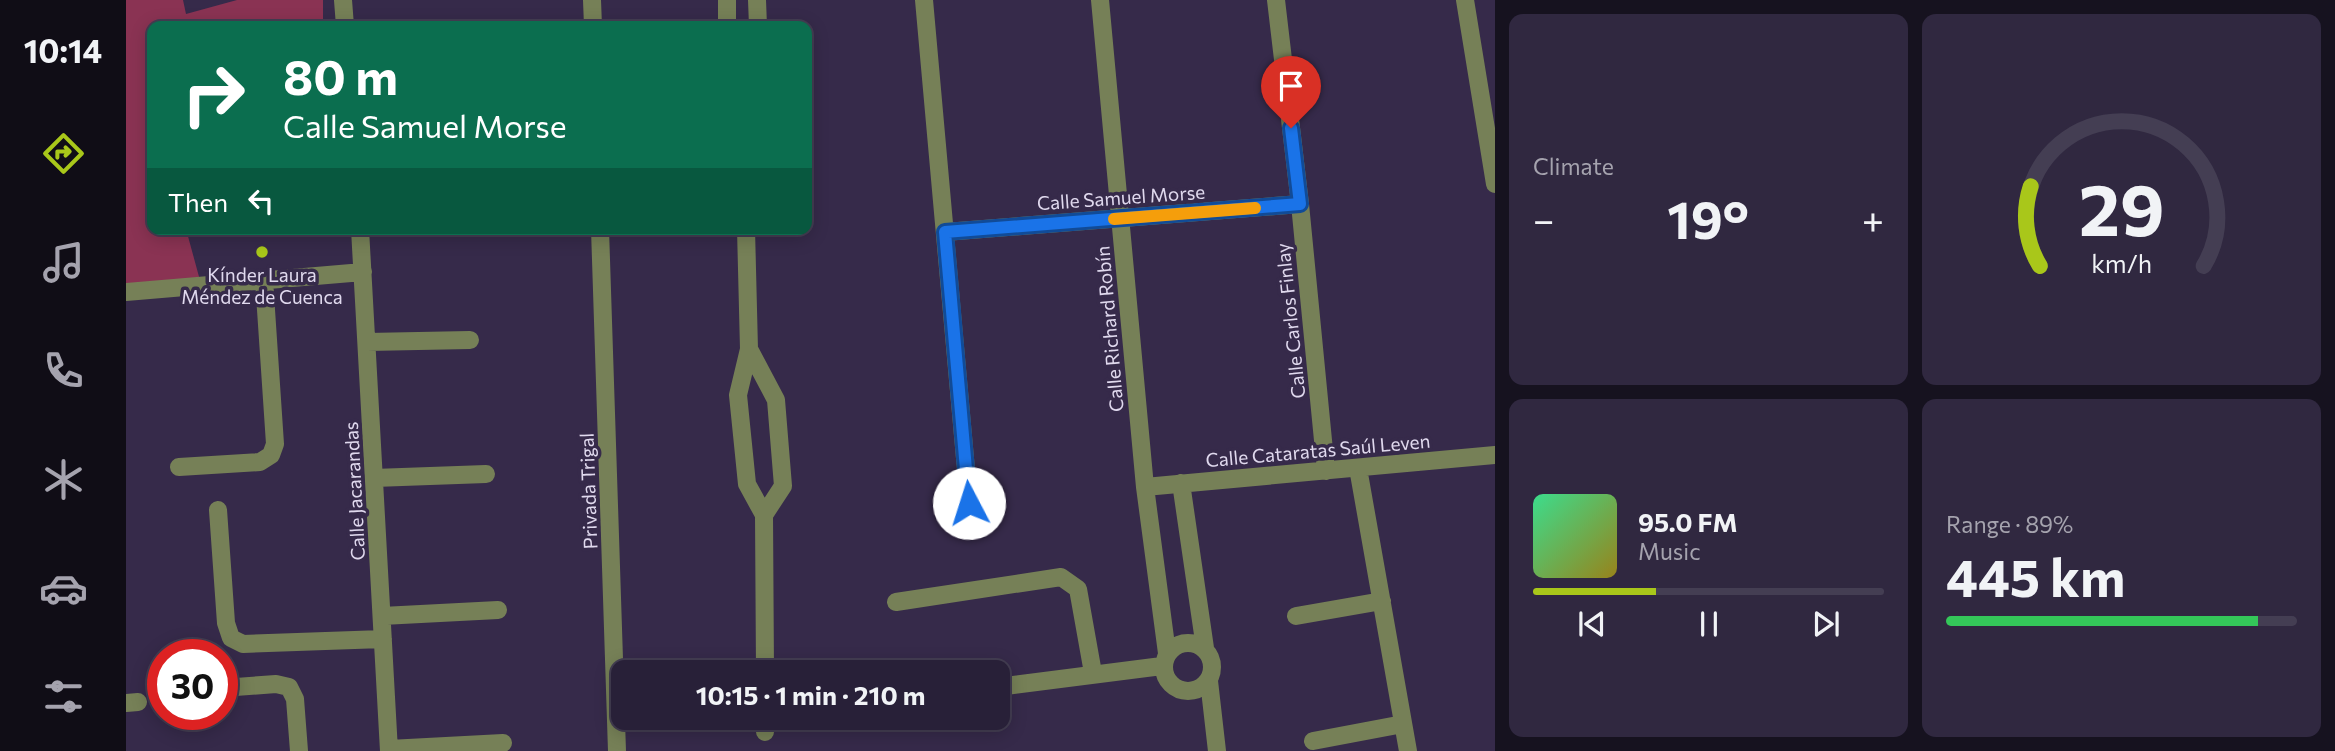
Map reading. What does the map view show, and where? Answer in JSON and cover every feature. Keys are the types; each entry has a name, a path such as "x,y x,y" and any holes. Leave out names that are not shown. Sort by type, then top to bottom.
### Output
{"street":[{"path":"343,0 345,21"},
{"path":"592,0 593,21"},
{"path":"727,0 727,21"},
{"path":"757,0 758,21"},
{"path":"924,0 969,503"},
{"name":"Calle Richard Robín","path":"1100,0 1145,486 1165,659"},
{"name":"Calle Carlos Finlay","path":"1276,0 1300,204 1326,471"},
{"path":"1465,0 1495,184"},
{"name":"Calle Samuel Morse","path":"945,232 1300,204"},
{"name":"Calle Jacarandas","path":"360,235 389,750"},
{"name":"Privada Trigal","path":"600,235 617,751"},
{"path":"746,235 749,349 738,395 747,484 764,514 765,660"},
{"path":"126,292 363,272"},
{"path":"179,467 260,462 271,455 275,444 264,280"},
{"path":"367,342 470,340"},
{"path":"749,349 776,400 783,486 764,514"},
{"name":"Calle Cataratas Saúl Leven","path":"1145,486 1495,455"},
{"path":"1358,468 1408,751"},
{"path":"374,478 486,474"},
{"path":"1181,483 1205,648 1213,664 1209,681 1217,751"},
{"path":"218,510 226,623 231,638 243,644 383,639"},
{"path":"896,602 1061,577 1078,589 1093,673"},
{"path":"1296,616 1381,601"},
{"path":"382,616 498,610"},
{"path":"1010,685 1165,659 1185,642 1205,648"},
{"path":"1165,659 1170,686 1191,692 1209,681"},
{"path":"238,687 276,684 289,687 295,699 299,751"},
{"path":"1313,741 1404,724"},
{"path":"389,750 503,743"}],"shaded area":[{"path":"126,0 183,0 186,14 237,0 323,0 323,21 147,21 147,235 188,235 201,284 126,290"}],"slow traffic":[{"path":"1114,219 1255,208"}],"place":[{"name":"Kínder Laura Méndez de Cuenca","path":"262,252"}],"route":[{"path":"969,503 945,232 1300,204 1291,128"}]}
